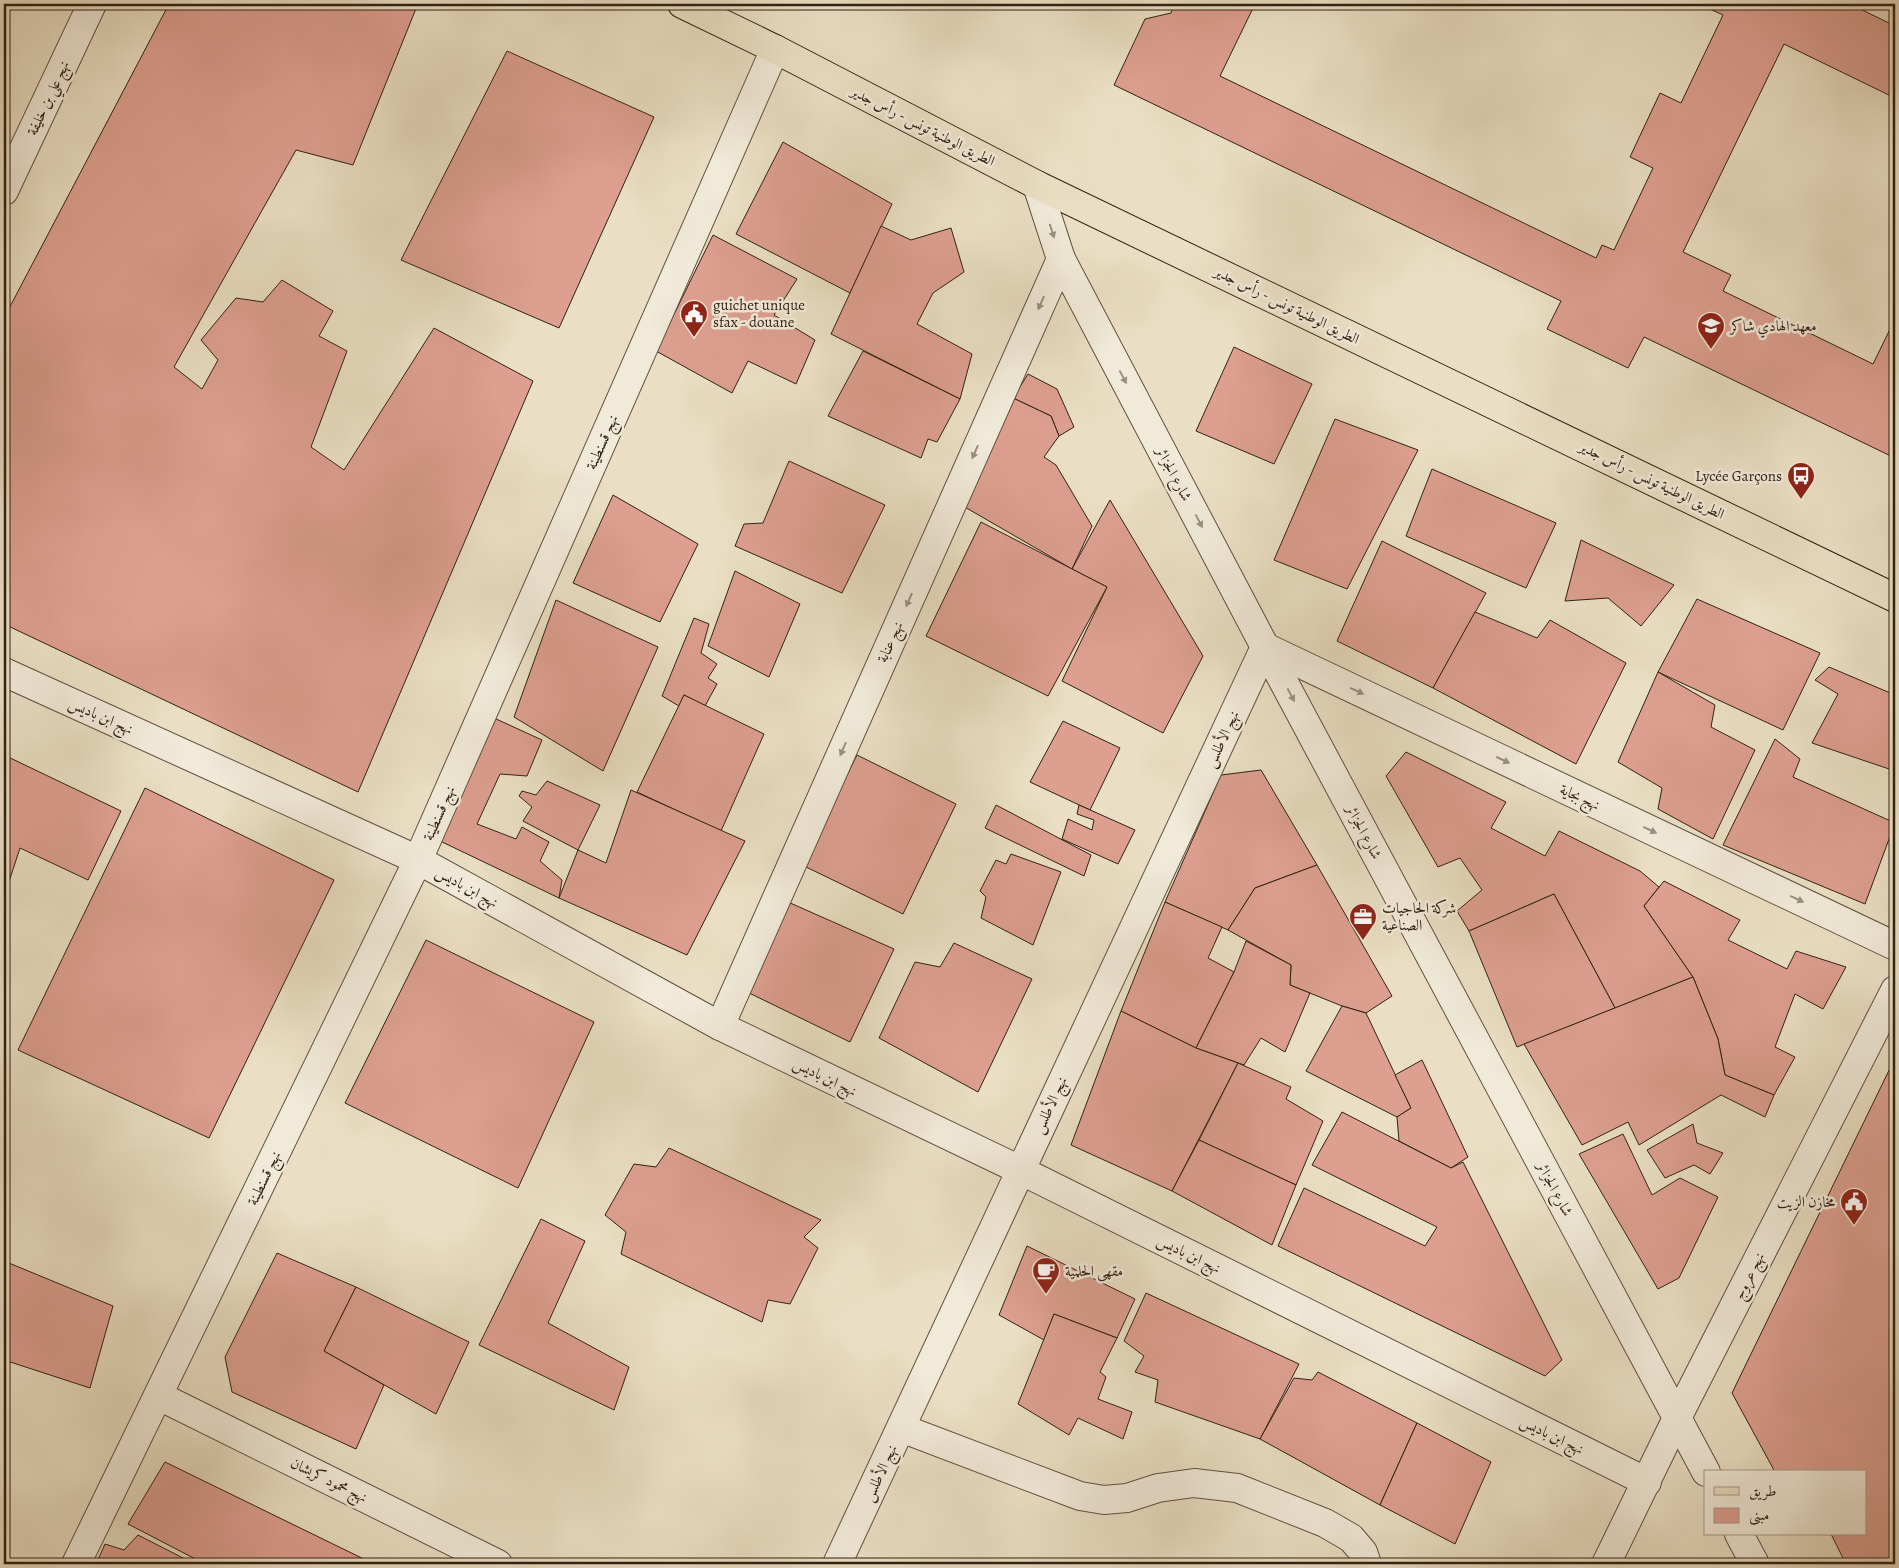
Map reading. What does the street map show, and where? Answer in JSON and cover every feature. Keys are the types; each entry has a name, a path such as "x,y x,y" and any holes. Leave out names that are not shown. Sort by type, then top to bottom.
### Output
{"main road":[{"name":"الطريق الوطنية تونس - رأس جدير","path":"682,4 775,49 1037,185 1895,598"}],"street":[{"name":"نهج علي بن خليفة","path":"4,191 92,4"},
{"name":"نهج قسنطينة","path":"76,1564 418,860 775,49"},
{"name":"شارع الجزائر","path":"1037,185 1061,259 1265,647 1705,1470"},
{"name":"نهج عنابة","path":"720,1026 1061,259"},
{"name":"نهج بجاية","path":"1265,647 1895,946"},
{"name":"نهج الأطلس","path":"837,1564 1265,647"},
{"name":"نهج ابن باديس","path":"4,672 418,860 720,1026 1020,1170 1647,1482"},
{"name":"نهج عروج","path":"1606,1564 1677,1418 1895,990"},
{"name":"نهج محمود كريشان","path":"159,1396 498,1564"},
{"path":"901,1428 1080,1496 1104,1500 1127,1498 1158,1488 1194,1483 1237,1488 1331,1526 1351,1538 1364,1552 1367,1564"},
{"path":"1740,1536 1755,1564"}],"building":[{"path":"4,4 12,4 4,22"},
{"path":"169,4 414,4 417,6 353,165 296,150 174,367 202,389 218,360 201,340 236,298 263,302 282,280 333,311 319,336 347,351 311,447 344,470 434,328 533,381 358,792 4,624 4,318"},
{"path":"1175,4 1255,4 1220,76 1596,258 1602,245 1614,250 1653,168 1630,157 1660,93 1681,103 1723,15 1699,4 1850,4 1895,26 1895,98 1784,44 1683,252 1731,275 1723,291 1873,364 1895,319 1895,458 1644,337 1628,368 1547,329 1561,301 1114,85 1145,19 1171,13"},
{"path":"507,51 654,117 559,328 401,260"},
{"path":"783,142 892,204 850,293 736,234"},
{"path":"881,226 911,240 951,228 964,272 933,293 917,324 972,354 960,399 831,334"},
{"path":"713,235 797,279 774,315 815,340 796,384 748,361 732,393 656,351"},
{"path":"1234,347 1312,384 1274,464 1196,431"},
{"path":"863,351 960,399 937,442 928,439 921,458 828,416"},
{"path":"1028,374 1057,389 1074,427 1059,436 1051,416 1013,398"},
{"path":"1013,398 1051,416 1059,436 1044,457 1056,465 1092,526 1072,569 963,506"},
{"path":"1335,419 1418,450 1347,589 1274,560"},
{"path":"789,461 885,505 842,593 735,546 744,524 763,523"},
{"path":"1432,469 1556,523 1526,588 1406,536"},
{"path":"613,495 698,544 660,622 573,583"},
{"path":"1110,500 1203,656 1163,733 1062,681 1107,587 1072,569"},
{"path":"981,522 1107,587 1048,696 926,636"},
{"path":"1581,540 1674,585 1641,626 1608,598 1565,601"},
{"path":"1382,541 1486,593 1433,688 1337,641"},
{"path":"735,571 800,604 769,677 708,646"},
{"path":"1697,599 1820,653 1783,730 1658,672"},
{"path":"556,600 658,647 603,771 514,717"},
{"path":"1475,612 1537,638 1550,620 1626,663 1576,764 1433,688"},
{"path":"694,618 709,624 701,653 717,664 708,678 717,684 705,706 684,695 679,706 662,696"},
{"path":"1829,667 1895,695 1895,771 1812,743 1838,694 1815,680"},
{"path":"1658,672 1715,705 1711,727 1755,750 1713,839 1658,809 1662,788 1618,762"},
{"path":"684,695 764,734 721,831 637,792"},
{"path":"494,718 542,740 527,776 500,774 477,824 516,839 522,827 549,842 540,861 562,880 559,898 438,840"},
{"path":"1063,721 1120,748 1090,810 1030,782"},
{"path":"1775,739 1800,759 1793,777 1895,823 1865,904 1723,845"},
{"path":"1406,752 1506,802 1491,828 1545,856 1559,831 1640,871 1659,887 1644,906 1693,977 1615,1008 1554,894 1469,931 1457,911 1482,890 1460,858 1438,867 1386,776"},
{"path":"4,755 121,811 88,880 20,848 4,897"},
{"path":"857,755 956,804 903,914 802,865"},
{"path":"1261,770 1317,865 1255,888 1228,930 1165,902 1221,775"},
{"path":"547,781 600,805 578,850 523,821 532,807 519,796 522,791 536,795"},
{"path":"145,788 334,880 209,1138 18,1050"},
{"path":"631,790 745,841 687,955 559,898 578,850 606,863"},
{"path":"996,805 1091,855 1084,876 985,828"},
{"path":"1079,805 1135,830 1118,864 1062,839 1068,819 1092,830 1094,820 1077,814"},
{"path":"1011,854 1061,872 1033,945 981,918 986,897 980,891 996,860 1006,864"},
{"path":"1317,865 1392,996 1366,1013 1342,1006 1290,985 1291,965 1228,930 1255,888"},
{"path":"1664,881 1740,920 1728,940 1787,969 1796,951 1846,967 1823,1009 1795,994 1775,1047 1795,1057 1774,1095 1725,1075 1718,1039 1693,977 1644,906"},
{"path":"1554,894 1615,1008 1517,1047 1469,931"},
{"path":"788,902 894,949 850,1042 747,992"},
{"path":"1165,902 1222,927 1208,958 1234,972 1196,1048 1121,1011"},
{"path":"426,940 594,1022 518,1188 345,1103"},
{"path":"1246,941 1291,965 1290,985 1310,993 1285,1052 1261,1038 1244,1065 1196,1048 1234,972"},
{"path":"954,943 1032,979 978,1092 879,1038 915,962 940,967"},
{"path":"1693,977 1718,1039 1725,1075 1774,1095 1765,1117 1721,1095 1639,1145 1628,1122 1582,1145 1524,1044"},
{"path":"1342,1006 1366,1013 1411,1108 1397,1117 1306,1071"},
{"path":"1121,1011 1196,1048 1238,1063 1172,1191 1071,1145"},
{"name":"مخازن الزيت","path":"1895,1058 1895,1564 1846,1564 1832,1536 1866,1536 1866,1470 1774,1470 1732,1393"},
{"path":"1422,1060 1468,1157 1451,1168 1399,1141 1397,1117 1411,1108 1395,1075"},
{"path":"1238,1063 1291,1087 1286,1099 1323,1121 1296,1185 1199,1140"},
{"path":"1342,1112 1451,1168 1463,1162 1562,1360 1545,1376 1278,1246 1304,1188 1425,1246 1437,1227 1312,1165"},
{"path":"1693,1124 1697,1143 1723,1153 1710,1174 1694,1165 1665,1178 1647,1150"},
{"path":"1623,1134 1652,1195 1680,1178 1718,1197 1679,1278 1658,1289 1579,1154"},
{"path":"1199,1140 1296,1185 1272,1245 1172,1191"},
{"path":"669,1148 821,1220 804,1237 818,1248 790,1304 768,1300 762,1322 621,1254 626,1232 605,1215 634,1164 656,1167"},
{"path":"541,1219 585,1241 548,1323 629,1367 614,1410 479,1345"},
{"path":"1027,1246 1135,1299 1117,1338 1054,1314 1044,1340 999,1315"},
{"path":"277,1253 356,1287 324,1351 384,1385 356,1449 232,1392 225,1357"},
{"path":"4,1261 113,1306 90,1388 4,1360"},
{"path":"356,1287 469,1342 436,1414 324,1351"},
{"path":"1146,1293 1299,1364 1260,1439 1155,1402 1158,1380 1135,1372 1144,1356 1124,1341"},
{"path":"1054,1314 1117,1338 1100,1372 1106,1377 1098,1399 1132,1412 1123,1439 1078,1418 1069,1435 1018,1404"},
{"path":"1318,1372 1417,1423 1380,1505 1260,1439 1294,1378 1312,1380"},
{"path":"1417,1423 1491,1462 1455,1544 1380,1505"},
{"path":"165,1462 374,1564 205,1564 128,1524"},
{"path":"138,1535 185,1559 184,1564 96,1564 105,1544 124,1550"}],"place":[{"name":"guichet unique sfax - douane","path":"694,338"},
{"name":"معهد الهادي شاكر","path":"1711,350"},
{"name":"Lycée Garçons","path":"1801,500"},
{"name":"شركة الحاجيات الصناعية","path":"1363,941"},
{"name":"مخازن الزيت","path":"1854,1226"},
{"name":"مقهى الحلمية","path":"1046,1295"}]}
